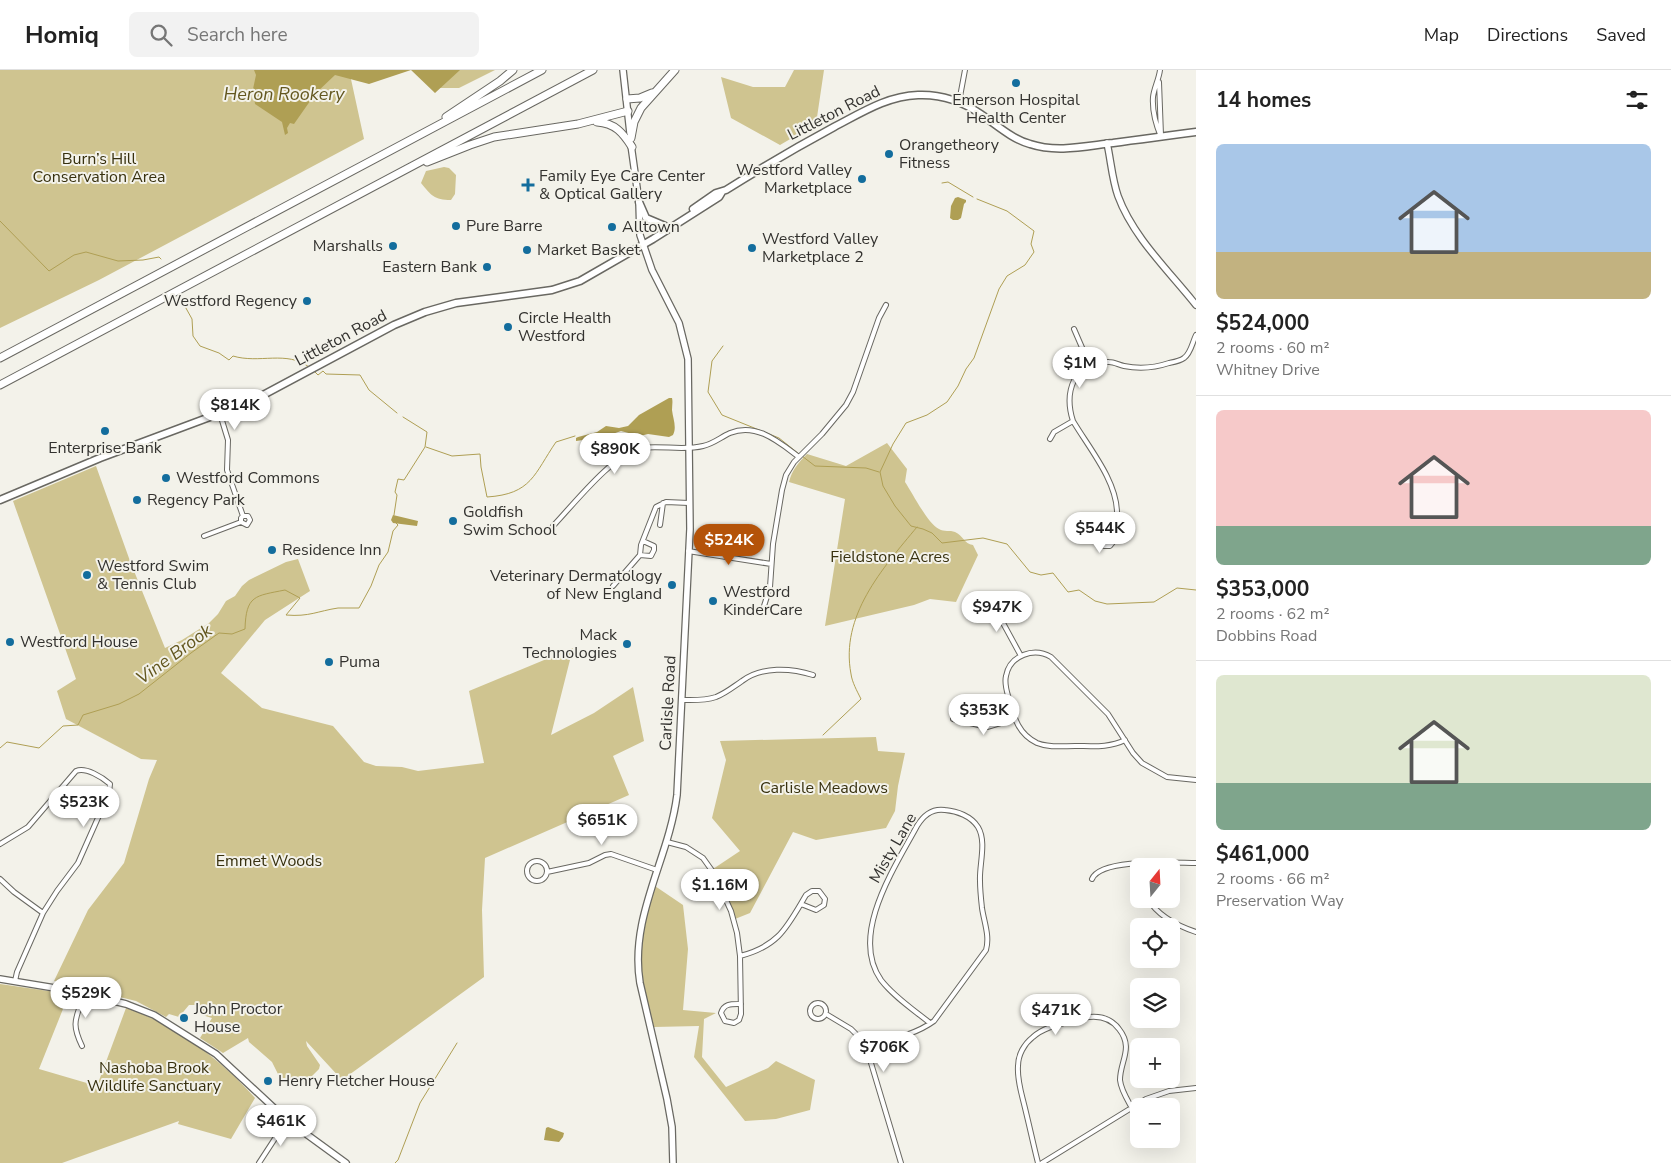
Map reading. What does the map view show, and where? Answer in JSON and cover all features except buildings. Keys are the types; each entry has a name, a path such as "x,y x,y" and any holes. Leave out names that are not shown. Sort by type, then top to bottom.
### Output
{"highway":[{"path":"415,138 500,81 513,70"},
{"path":"0,358 542,70"},
{"path":"0,385 593,70"},
{"path":"631,138 637,114 675,70"},
{"path":"627,100 640,98 655,92"},
{"path":"401,172 494,137 584,122 628,111"},
{"path":"584,122 604,122 612,125 622,132 632,147"}],"main road":[{"name":"Carlisle Road","path":"623,70 639,202 640,235 652,270 679,323 685,344 689,383 688,551 677,795 675,814 641,922 637,964 667,1099 672,1127 674,1163"},
{"name":"Littleton Road","path":"643,244 665,226 716,193 722,192 777,158 886,101 904,96 936,96 958,102 976,111 1009,134 1031,145 1054,148 1107,144 1196,132"},
{"path":"1107,144 1114,183 1127,216 1144,242 1196,305"},
{"name":"Littleton Road","path":"0,500 100,458 220,414 263,395 394,325 425,312 456,303 558,289 587,278 719,197 722,192"},
{"path":"639,202 646,218 665,226"},
{"path":"0,979 84,994 134,1006 154,1015 218,1056 287,1120 346,1163"}],"street":[{"path":"958,102 965,70"},
{"path":"1160,70 1153,96 1153,104 1156,126 1161,137"},
{"path":"764,606 770,587 771,564 782,490 790,468 846,405 853,392 879,318 886,305"},
{"path":"1074,329 1090,366"},
{"path":"1116,524 1102,536 1101,541 1104,546 1110,546 1114,542 1116,524 1117,509 1106,474 1073,421 1070,412 1069,391 1073,380 1079,372 1090,366 1109,362 1139,368 1163,365 1184,358 1190,352 1196,335"},
{"path":"220,414 228,440 227,470 244,516"},
{"path":"1050,439 1054,432 1073,421"},
{"path":"553,526 611,466 627,453 646,448 702,446 728,434 745,430 772,437 799,457"},
{"path":"613,586 640,555 654,509 664,503 689,503"},
{"path":"660,525 664,503"},
{"path":"241,522 241,518 244,516"},
{"path":"241,522 247,526 250,522 250,518 244,516"},
{"path":"204,536 241,522"},
{"path":"640,555 651,556 654,550 654,546 643,541"},
{"path":"688,551 771,564"},
{"path":"990,601 1021,656"},
{"path":"1125,740 1104,746 1044,745 1036,742 1026,735 1014,719 1005,679 1009,667 1021,656 1036,652 1046,654 1054,659 1108,714 1142,763 1167,777 1196,780"},
{"path":"681,700 698,701 717,697 731,690 747,678 764,672 796,670 814,675"},
{"path":"953,719 987,727 1014,719"},
{"path":"0,844 28,827 76,772 80,770 90,772 110,784 109,793 83,854 43,913 17,972 15,981"},
{"name":"Misty Lane","path":"867,1046 913,1032 930,1024 942,1012 985,953 988,943 980,882 981,833 976,824 968,817 942,810 933,811 925,816 909,842 879,901 871,942 873,962 881,980 891,991 930,1024"},
{"path":"666,842 694,850 710,866 730,911 738,937 740,956 741,1014 739,1020 734,1023 725,1022 721,1013 724,1007 729,1004 740,1004"},
{"path":"547,872 544,864 538,861 531,862 526,870 530,879 542,880 547,872 589,863 611,854 658,870"},
{"path":"1180,864 1196,863"},
{"path":"1092,879 1098,870 1110,866 1130,865"},
{"path":"0,879 24,900 43,913"},
{"path":"740,956 762,949 775,940 789,923 806,895 812,891 822,893 825,899 824,905 816,910 801,904"},
{"path":"1155,908 1164,916 1184,928 1196,932"},
{"path":"82,1046 74,1024 84,994"},
{"path":"822,1003 826,1009 826,1014 820,1019 814,1018 810,1008 814,1004 822,1003"},
{"path":"826,1014 856,1032 867,1046 901,1163"},
{"path":"1038,1163 1020,1085 1018,1067 1020,1056 1025,1046 1037,1034 1085,1016 1096,1016 1112,1021 1122,1034 1126,1044 1126,1055 1120,1082 1130,1104"},
{"path":"1151,1098 1158,1094 1196,1088"},
{"path":"1042,1163 1130,1109"},
{"path":"259,1163 287,1120"}],"green space":[{"name":"Burn’s Hill Conservation Area","path":"0,70 349,70 364,139 99,280 0,328"},
{"path":"441,70 495,70 459,88 438,88"},
{"path":"794,70 824,70 816,124 780,145 731,118 721,77 753,87 785,87"},
{"path":"444,167 449,168 456,175 455,194 451,200 433,196 421,183 426,171"},
{"name":"Fieldstone Acres","path":"887,443 907,469 905,482 930,521 941,530 958,533 968,543 973,545 978,555 956,602 930,599 914,605 825,626 845,499 789,482 790,478 807,454 846,466"},
{"name":"Emmet Woods","path":"96,466 130,561 165,648 209,623 218,614 226,601 235,596 249,580 286,562 298,559 310,591 265,620 221,673 262,708 333,726 364,762 376,766 402,767 418,771 484,763 469,691 573,648 551,735 594,713 633,687 644,741 613,756 629,795 485,858 482,910 484,977 342,1080 306,1041 307,1046 320,1065 319,1069 305,1083 293,1084 279,1076 272,1062 249,1042 248,1038 223,1053 200,1038 212,1018 202,1015 198,1007 200,1004 189,1005 179,1017 169,1014 166,1017 136,1001 54,981 88,910 124,863 149,779 157,760 141,759 66,719 57,691 76,679 13,501"},
{"name":"Carlisle Meadows","path":"876,737 878,751 905,753 895,811 886,828 816,840 793,832 750,913 735,919 713,869 740,851 712,818 726,760 720,741"},
{"path":"652,884 683,905 688,949 683,1010 716,1013 704,1019 702,1057 726,1087 768,1068 776,1061 815,1080 810,1110 776,1119 745,1121 694,1057 699,1026 654,1027 640,979 637,956"},
{"name":"Nashoba Brook Wildlife Sanctuary","path":"0,984 69,994 39,1069 97,1086 126,1008 179,1033 213,1057 255,1098 231,1139 178,1124 179,1121 62,1163 0,1163"}],"water":[{"name":"Heron Rookery","path":"254,70 411,70 369,84 335,75 315,94 294,124 290,123 287,128 288,133 285,135 282,122 255,104 253,89 256,75"},
{"path":"411,70 460,70 435,93"},
{"path":"958,197 966,200 966,202 961,218 953,220 950,218 951,206 955,198"},
{"path":"672,398 675,426 673,435 669,437 648,434 640,436 621,431 604,437 576,441 578,437 597,432 606,426 619,428 628,426 639,415"},
{"path":"393,515 418,521 417,526 393,523 391,520"},
{"path":"546,1128 564,1133 559,1142 544,1140"}],"waterway":[{"path":"942,183 948,182 973,197"},
{"path":"977,199 1007,211 1034,231 1031,244 1034,252 1025,265 1007,276 999,289 974,358 947,402 927,415 906,423 893,444 880,472 883,486 895,506 911,526 932,533 942,543 983,538 1007,544 1030,572 1041,575 1053,573 1068,592 1079,590 1095,601 1107,604 1154,602 1177,588 1196,590"},
{"name":"Vine Brook","path":"0,221 49,271 74,255 86,252 118,261 159,257 161,259"},
{"name":"Vine Brook","path":"182,301 192,319 193,336 200,346 219,353 229,360 233,356 253,359 282,358 292,359 309,367"},
{"path":"723,346 712,361 708,392 722,415 779,438 799,454"},
{"name":"Vine Brook","path":"315,372 318,375 323,371 326,374 360,375 369,390 397,413"},
{"name":"Vine Brook","path":"394,515 397,495 395,492 398,479 404,480 425,447 427,432 403,417"},
{"path":"426,447 452,456 480,454 487,497 514,492 523,487 536,473 556,442 575,436"},
{"path":"802,456 815,466 866,468 879,472"},
{"name":"Vine Brook","path":"0,748 7,742 39,748 63,726 78,725 83,715 119,704 139,694 219,633 232,634 245,629 247,609 250,603 259,596 285,590 300,598 286,615 307,614 338,608 359,608 371,586 379,565 388,552 393,531 398,525 396,523"},
{"path":"823,735 861,699 852,677 849,653 852,632 858,613 878,577 917,527"},
{"path":"395,1163 398,1160 420,1103 457,1043"}],"place":[{"name":"Emerson Hospital Health Center","path":"1016,83"},
{"name":"Orangetheory Fitness","path":"889,154"},
{"name":"Westford Valley Marketplace","path":"862,179"},
{"name":"Family Eye Care Center & Optical Gallery","path":"528,185"},
{"name":"Pure Barre","path":"456,226"},
{"name":"Alltown","path":"612,227"},
{"name":"Marshalls","path":"393,246"},
{"name":"Westford Valley Marketplace 2","path":"752,248"},
{"name":"Market Basket","path":"527,250"},
{"name":"Eastern Bank","path":"487,267"},
{"name":"Westford Regency","path":"307,301"},
{"name":"Circle Health Westford","path":"508,327"},
{"name":"Enterprise Bank","path":"105,431"},
{"name":"Westford Commons","path":"166,478"},
{"name":"Regency Park","path":"137,500"},
{"name":"Goldfish Swim School","path":"453,521"},
{"name":"Residence Inn","path":"272,550"},
{"name":"Westford Swim & Tennis Club","path":"87,575"},
{"name":"Veterinary Dermatology of New England","path":"672,585"},
{"name":"Westford KinderCare","path":"713,601"},
{"name":"Westford House","path":"10,642"},
{"name":"Mack Technologies","path":"627,644"},
{"name":"Puma","path":"329,662"},
{"name":"John Proctor House","path":"184,1018"},
{"name":"Henry Fletcher House","path":"268,1081"}]}
